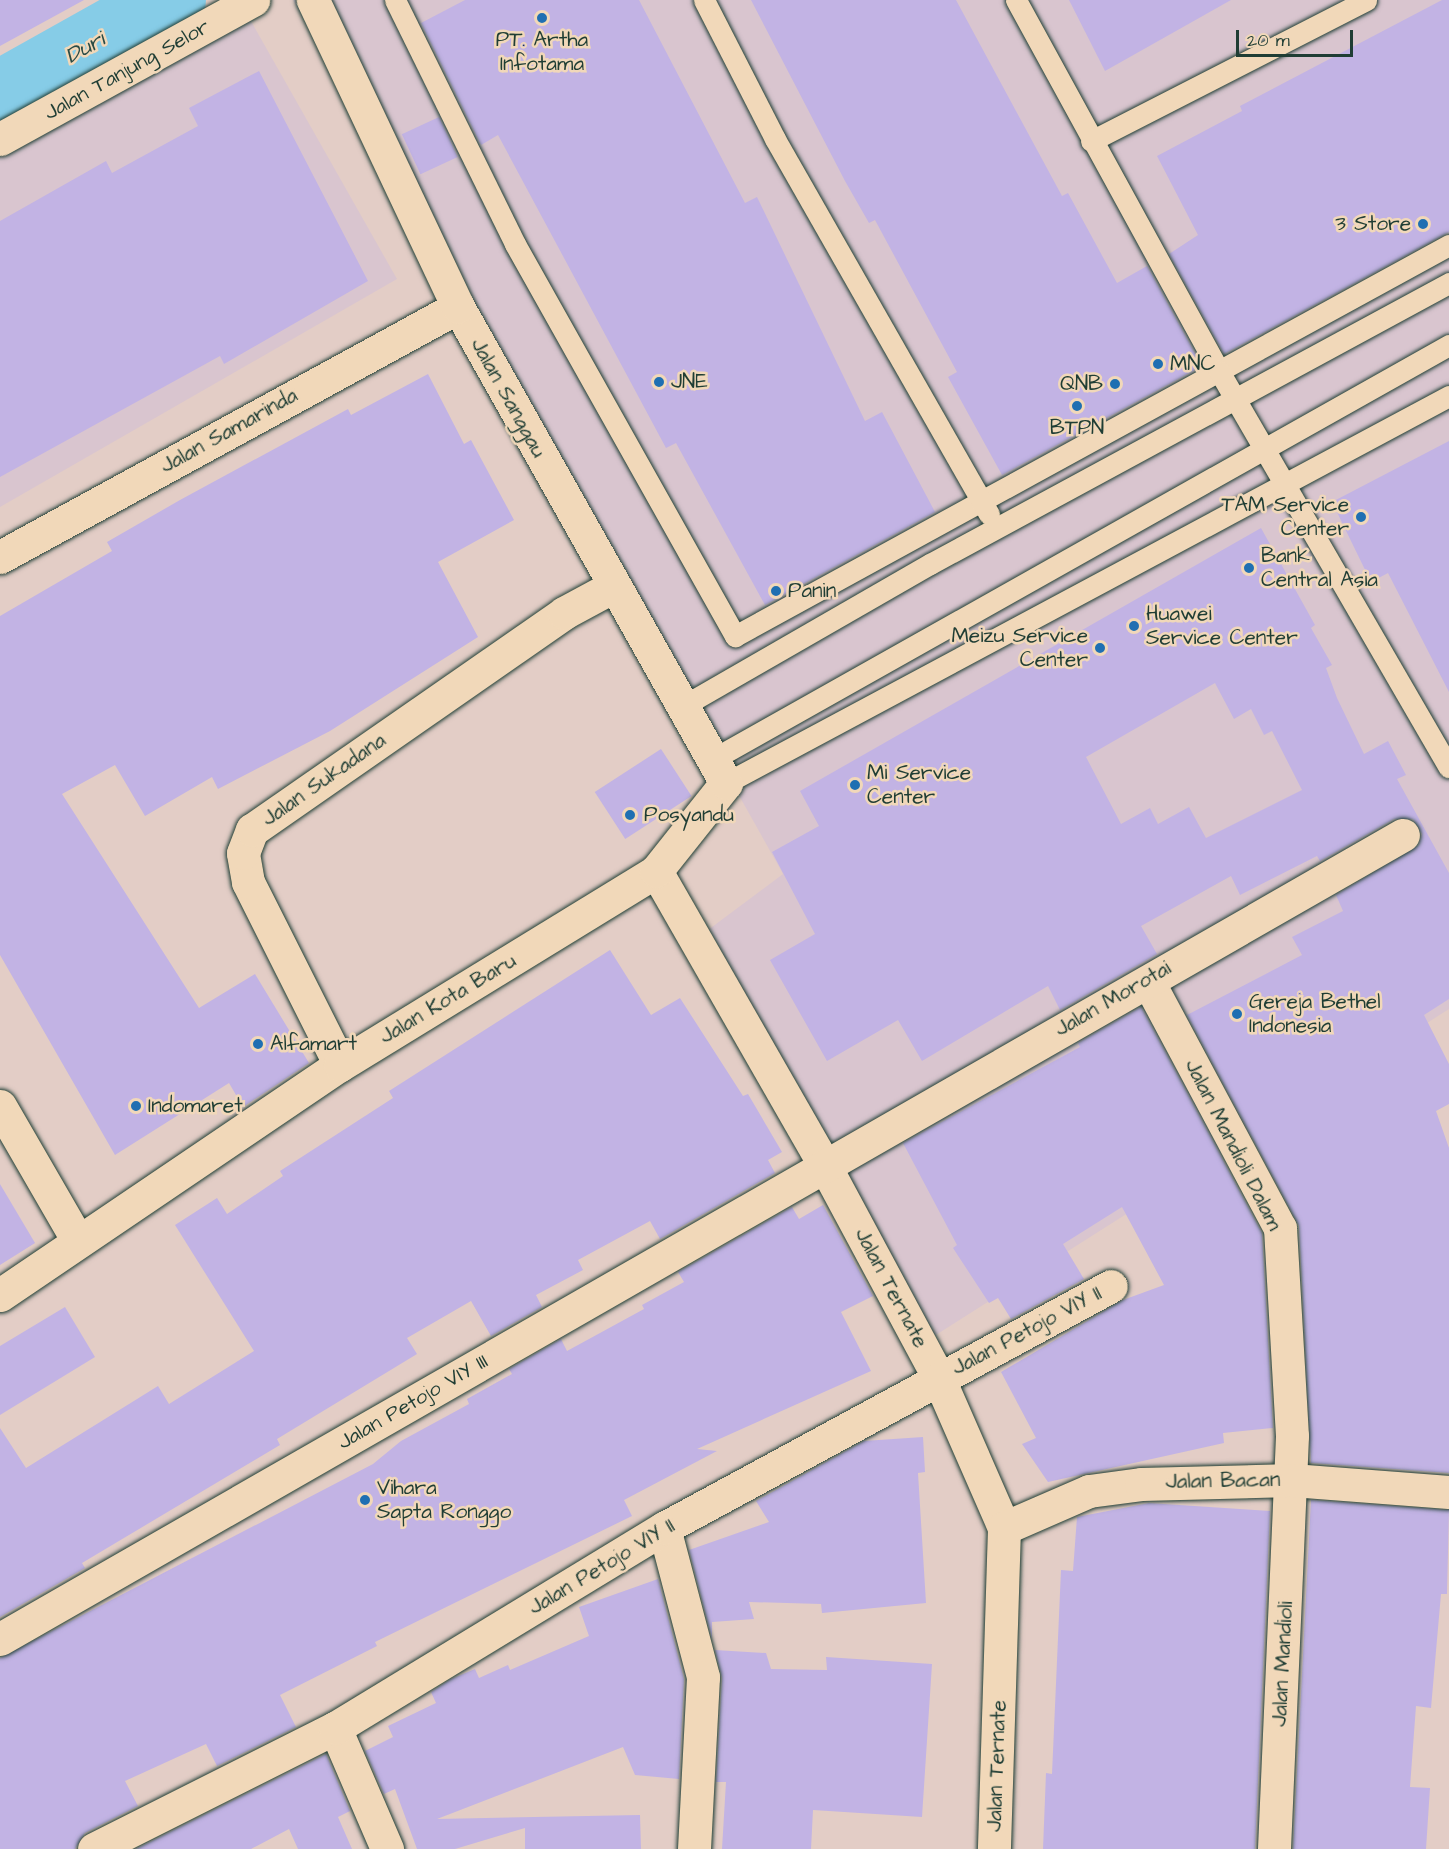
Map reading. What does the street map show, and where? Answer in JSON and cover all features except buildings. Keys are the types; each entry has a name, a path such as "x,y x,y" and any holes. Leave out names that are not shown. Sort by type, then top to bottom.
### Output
{"street":[{"name":"Jalan Tanjung Selor","path":"0,139 253,0"},
{"name":"Jalan Sanggau","path":"313,0 458,307 612,587 720,770"},
{"name":"Jalan Samarinda","path":"0,557 458,307"},
{"name":"Jalan Sukadana","path":"340,1065 248,882 243,853 252,830 564,613 612,587"},
{"name":"Jalan Kota Baru","path":"0,1295 340,1065 656,871 720,770"},
{"name":"Jalan Morotai","path":"825,1166 1403,835"},
{"name":"Jalan Ternate","path":"656,871 825,1166 939,1378 1004,1527 994,1849"},
{"name":"Jalan Mandioli Dalam","path":"1156,996 1280,1228 1292,1480"},
{"path":"0,1106 78,1241"},
{"name":"Jalan Petojo VIY III","path":"0,1640 825,1166"},
{"name":"Jalan Petojo VIY II","path":"110,1845 335,1728 664,1528 1111,1286"},
{"name":"Jalan Bacan","path":"1004,1527 1089,1491 1141,1484 1292,1480 1449,1492"},
{"name":"Jalan Mandioli","path":"1274,1849 1292,1480"},
{"path":"664,1528 703,1677 694,1849"},
{"path":"335,1728 387,1849"}],"lane":[{"path":"395,0 515,244 735,636 1449,245"},
{"path":"705,0 775,139 998,529"},
{"path":"1016,0 1091,141 1219,371 1449,767"},
{"path":"1091,141 1342,6 1366,0"},
{"path":"683,706 998,529 1449,283"},
{"path":"720,770 1265,449 1449,345"},
{"path":"720,770 1285,484 1449,396"}],"shaded area":[{"path":"239,0 397,279 0,507 0,134"},
{"path":"293,0 1449,0 1449,1009 928,1340 696,939 783,874"}],"waterway":[{"name":"Duri","path":"0,96 171,0"}],"place":[{"name":"PT. Artha Infotama","path":"542,18"},
{"name":"3 Store","path":"1423,224"},
{"name":"MNC","path":"1158,364"},
{"name":"JNE","path":"659,382"},
{"name":"QNB","path":"1115,384"},
{"name":"BTPN","path":"1077,406"},
{"name":"TAM Service Center","path":"1361,517"},
{"name":"Bank Central Asia","path":"1249,568"},
{"name":"Panin","path":"776,591"},
{"name":"Huawei Service Center","path":"1134,626"},
{"name":"Meizu Service Center","path":"1100,648"},
{"name":"Mi Service Center","path":"855,785"},
{"name":"Posyandu","path":"630,815"},
{"name":"Gereja Bethel Indonesia","path":"1237,1014"},
{"name":"Alfamart","path":"258,1044"},
{"name":"Indomaret","path":"136,1106"},
{"name":"Vihara Sapta Ronggo","path":"365,1500"}]}
